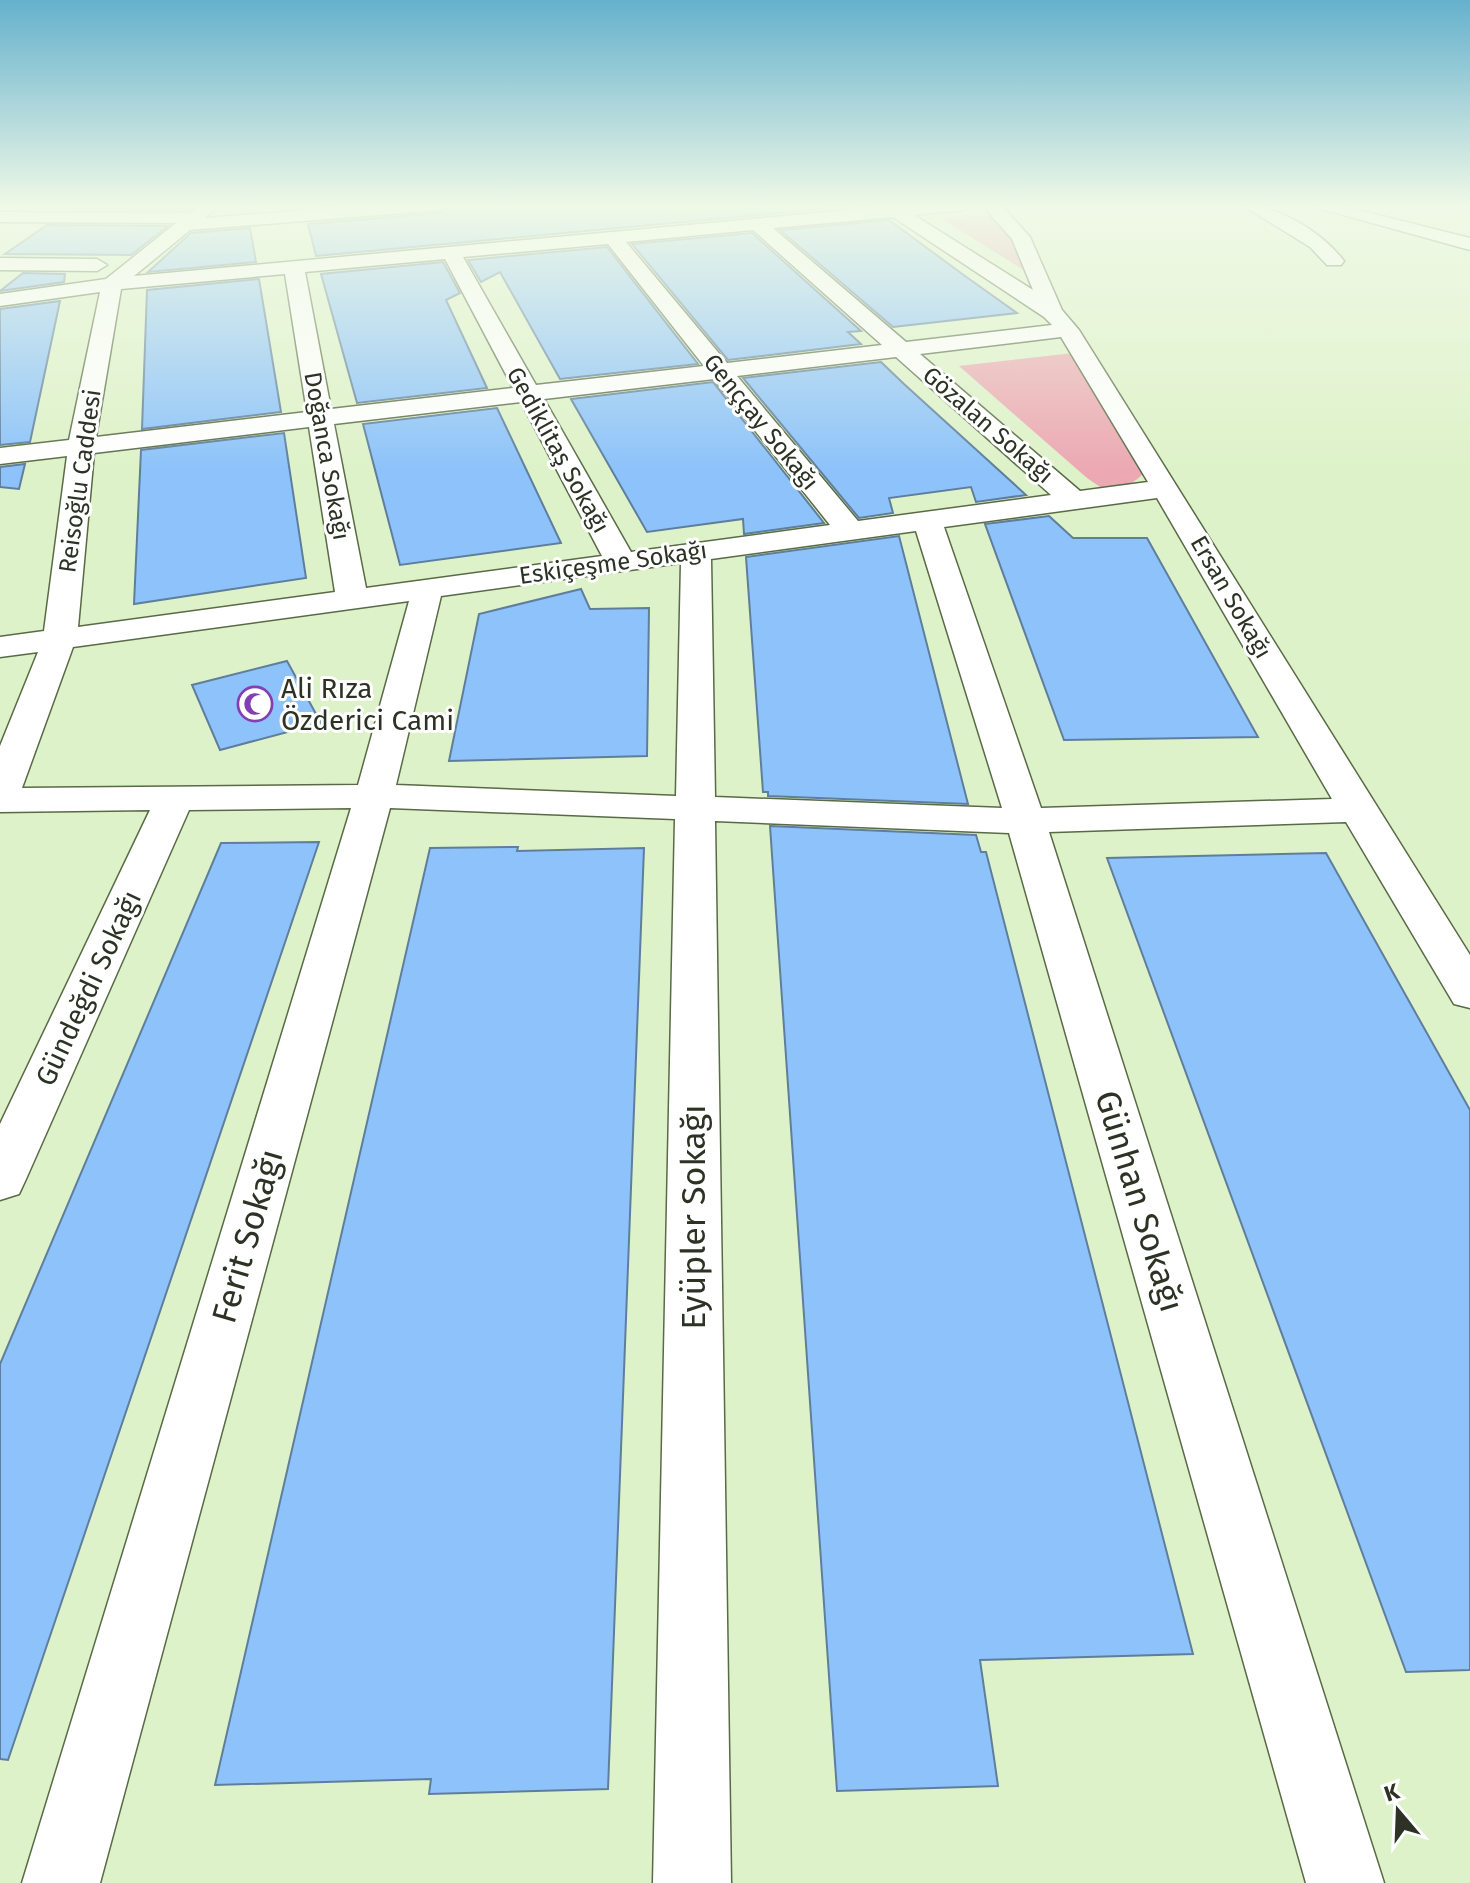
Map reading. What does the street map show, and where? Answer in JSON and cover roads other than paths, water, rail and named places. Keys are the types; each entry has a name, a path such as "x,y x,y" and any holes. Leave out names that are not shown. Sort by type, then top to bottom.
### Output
{"street":[{"path":"5,299 49,293"},
{"name":"Reisoğlu Caddesi","path":"0,797 60,637 81,447 110,293"},
{"name":"Doğanca Sokağı","path":"298,293 352,598"},
{"name":"Gediklitaş Sokağı","path":"472,293 621,562"},
{"name":"Genççay Sokağı","path":"650,293 719,371 850,531"},
{"name":"Gözalan Sokağı","path":"837,293 1074,501"},
{"path":"1018,293 1060,321"},
{"name":"Ersan Sokağı","path":"1047,293 1060,321 1167,488 1356,810 1470,992"},
{"path":"0,456 903,350 1060,321"},
{"name":"Eskiçeşme Sokağı","path":"0,647 1167,488"},
{"name":"Günhan Sokağı","path":"927,521 1026,821 1345,1883"},
{"name":"Eyüpler Sokağı","path":"692,1883 696,551"},
{"name":"Ferit Sokağı","path":"61,1883 374,796 428,587"},
{"path":"0,797 374,796 1026,821 1356,810"},
{"name":"Gündeğdi Sokağı","path":"0,1179 175,798"}],"place":[{"name":"Ali Rıza Özderici Cami","path":"255,704"}]}
